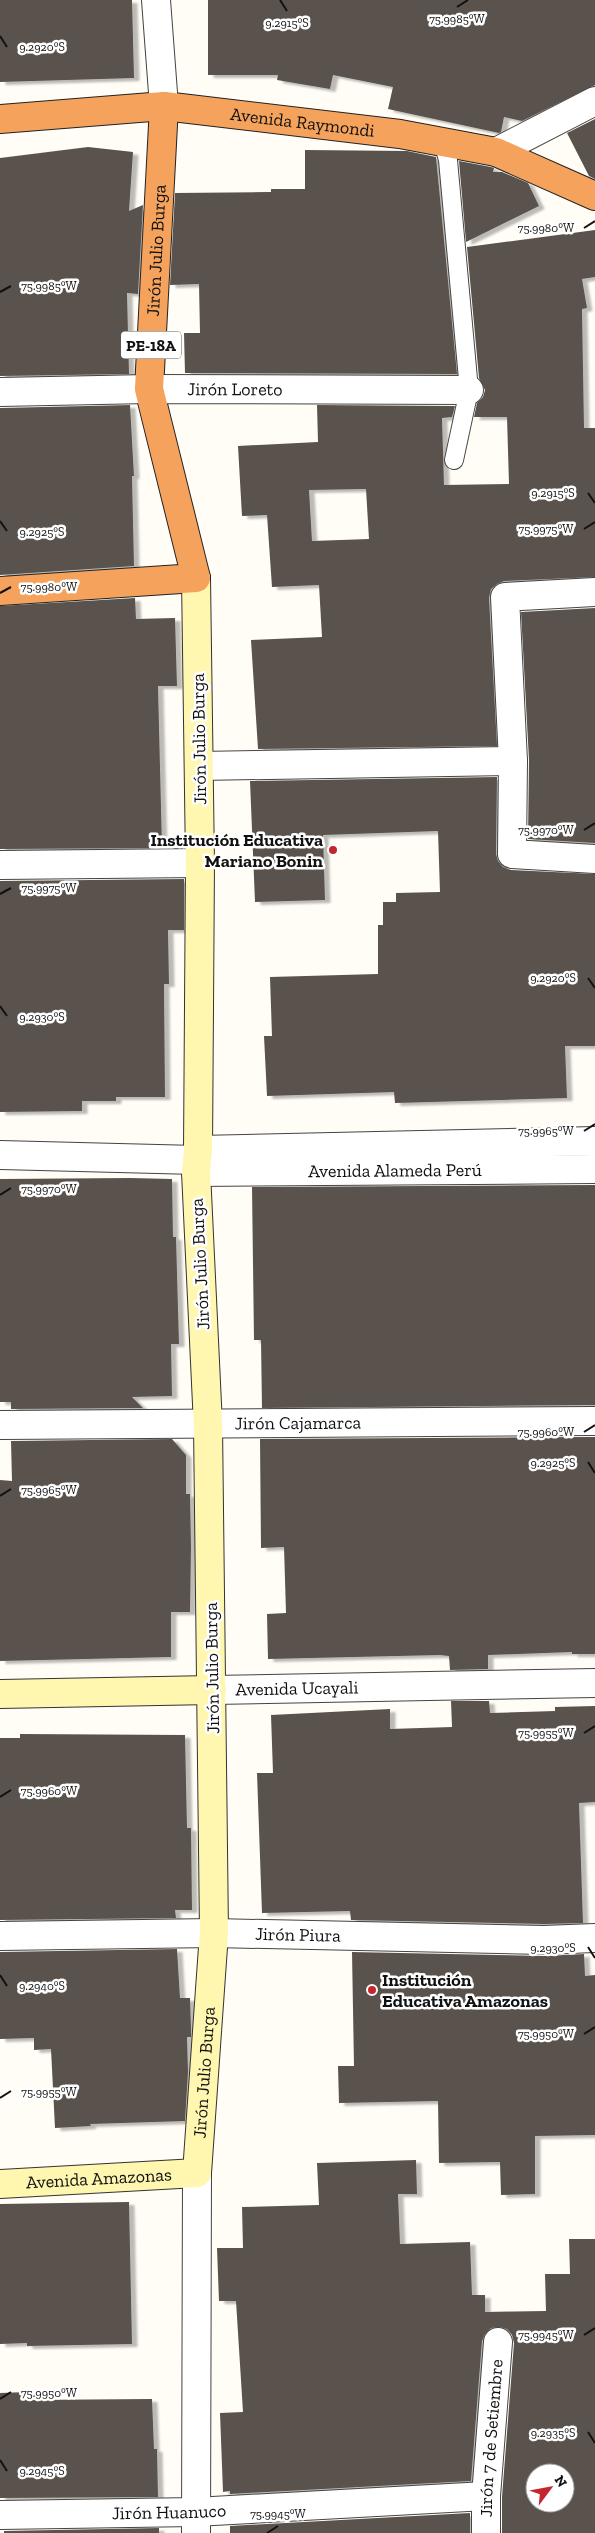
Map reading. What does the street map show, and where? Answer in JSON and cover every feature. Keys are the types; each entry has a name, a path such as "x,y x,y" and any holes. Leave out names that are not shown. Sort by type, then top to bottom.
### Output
{"highway":[{"name":"Avenida Raymondi","path":"0,119 164,106 400,134 496,152 595,196"},
{"name":"Jirón Julio Burga","path":"164,106 149,389 196,578"},
{"path":"0,591 196,578"}],"street":[{"name":"Jirón Julio Burga","path":"156,0 164,106"},
{"path":"496,152 595,101"},
{"name":"Jirón Loreto","path":"0,392 149,389 469,390"},
{"name":"Jirón Julio Burga","path":"196,578 200,863 197,1161 208,1425 214,1933 197,2173 196,2523"},
{"path":"595,592 505,597 513,761 512,854 595,859"},
{"path":"199,766 513,761"},
{"path":"0,865 200,863"},
{"name":"Avenida Alameda Perú","path":"197,1161 595,1141"},
{"name":"Avenida Alameda Perú","path":"0,1155 595,1169"},
{"name":"Jirón Cajamarca","path":"0,1425 595,1421"},
{"name":"Avenida Ucayali","path":"0,1694 595,1683"},
{"name":"Jirón Piura","path":"0,1936 214,1933 544,1940 595,1938"},
{"name":"Avenida Amazonas","path":"0,2184 197,2173"},
{"name":"Jirón 7 de Setiembre","path":"486,2533 486,2496 498,2342"},
{"name":"Jirón Huanuco","path":"0,2514 196,2523 486,2496"}],"lane":[{"path":"443,142 448,160 469,390 454,460"}],"building":[{"path":"0,0 132,0 134,78 0,82"},
{"path":"208,0 595,0 595,85 522,121 504,117 501,132 499,133 388,109 393,87 333,75 330,89 277,80 278,75 208,75"},
{"path":"595,119 595,179 589,176 567,133"},
{"path":"88,147 133,152 129,211 143,205 138,294 127,293 129,374 0,376 0,158"},
{"path":"305,150 407,151 436,157 457,374 185,373 184,333 200,333 199,284 170,285 175,193 271,192 271,189 305,189"},
{"path":"459,161 491,167 494,168 493,172 502,172 528,183 539,206 466,242"},
{"path":"595,230 595,277 582,279 587,308 582,309 584,428 595,428 595,577 504,581 491,589 489,598 497,746 258,749 251,640 322,637 319,585 272,587 267,515 242,516 238,446 318,442 317,405 455,406 452,417 442,418 444,485 509,484 507,417 474,417 477,403 483,397 485,390 479,378 467,247","holes":["366,489 369,539 312,541 309,490"]},
{"path":"130,405 134,476 132,476 134,566 0,575 0,408"},
{"path":"135,598 136,619 175,618 177,686 158,686 162,848 0,849 0,606"},
{"path":"595,608 595,843 528,839 529,760 521,612"},
{"path":"497,777 496,854 498,861 503,867 511,870 595,874 595,1046 565,1046 567,1098 395,1103 394,1092 267,1096 264,1036 272,1036 270,977 378,974 378,925 383,925 383,902 396,902 396,893 440,892 438,831 323,835 325,900 255,902 250,781"},
{"path":"184,879 184,930 168,930 169,984 164,984 165,1097 116,1097 116,1101 82,1101 82,1111 0,1112 0,881"},
{"path":"0,1179 172,1179 173,1237 176,1237 179,1344 171,1344 172,1396 132,1397 143,1408 11,1409 11,1402 0,1402"},
{"path":"595,1185 595,1405 262,1408 261,1340 254,1340 252,1187"},
{"path":"595,1437 595,1654 572,1654 572,1652 488,1655 488,1669 450,1670 449,1656 440,1655 268,1659 267,1614 286,1613 284,1547 261,1548 260,1439"},
{"path":"172,1439 186,1455 186,1494 190,1494 191,1547 190,1612 171,1612 171,1657 0,1661 0,1480 12,1481 11,1441"},
{"path":"451,1701 489,1701 490,1713 555,1711 555,1707 595,1706 595,1802 579,1803 583,1923 544,1924 351,1920 350,1911 262,1913 257,1773 273,1773 271,1715 390,1709 390,1729 452,1727"},
{"path":"20,1734 185,1735 187,1828 191,1828 192,1910 175,1910 176,1918 0,1920 0,1738 20,1738"},
{"path":"177,1949 180,1998 190,1998 191,2037 187,2037 188,2072 185,2121 90,2124 91,2126 55,2128 51,2049 34,2050 34,2038 0,2039 0,1952"},
{"path":"352,1952 544,1956 584,1954 585,1976 595,1975 595,2135 535,2136 535,2194 501,2195 500,2162 439,2163 438,2101 339,2103 338,2066 354,2066"},
{"path":"416,2160 417,2194 398,2194 400,2244 470,2242 472,2295 485,2295 485,2312 546,2311 545,2274 570,2274 569,2239 595,2239 595,2533 502,2533 502,2497 514,2343 512,2335 507,2329 500,2327 491,2328 485,2334 482,2341 471,2481 230,2494 230,2491 223,2492 220,2413 243,2412 236,2301 219,2301 217,2248 243,2248 242,2207 319,2205 317,2163"},
{"path":"129,2202 132,2344 27,2346 27,2343 0,2344 0,2204"},
{"path":"28,2392 28,2400 152,2399 154,2449 157,2449 158,2497 0,2498 0,2393"},
{"path":"470,2513 470,2533 230,2533 230,2526"},
{"path":"159,2528 159,2533 4,2533 4,2531"}],"place":[{"name":"Institución Educativa Mariano Bonin","path":"333,850"},
{"name":"Institución Educativa Amazonas","path":"372,1990"}]}
